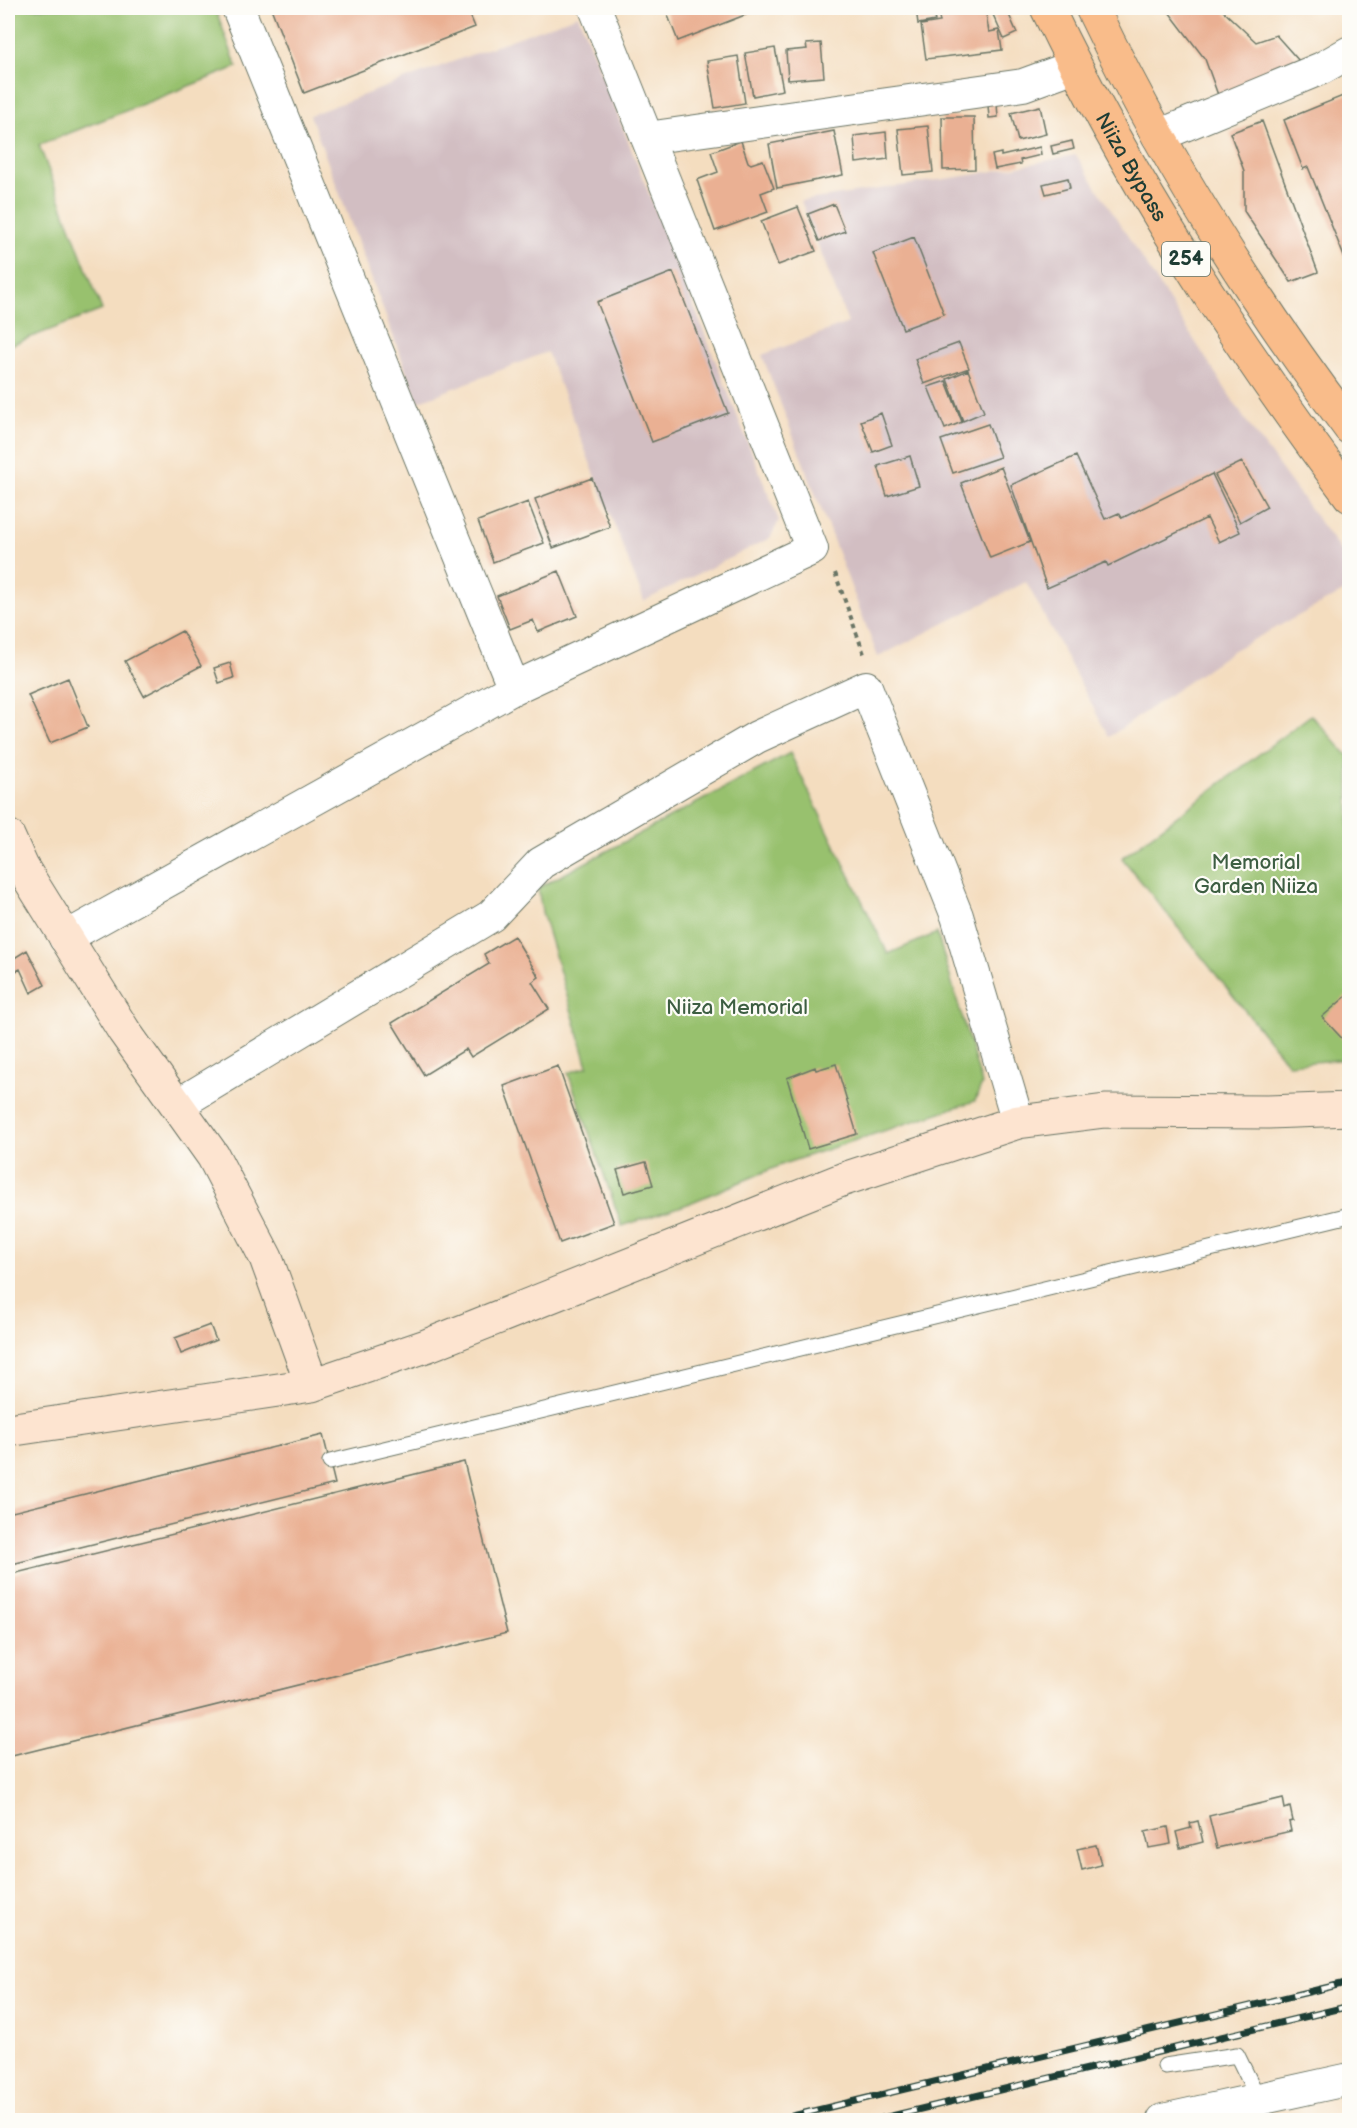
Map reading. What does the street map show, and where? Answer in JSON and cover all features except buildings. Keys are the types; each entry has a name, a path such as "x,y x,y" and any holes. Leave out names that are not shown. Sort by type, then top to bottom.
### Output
{"highway":[{"name":"Niiza Bypass","path":"1047,8 1127,163 1184,256 1243,348 1350,496"},
{"name":"Niiza Bypass","path":"1092,8 1158,136 1235,260 1350,428"}],"street":[{"path":"238,8 514,688"},
{"path":"65,938 514,688 812,549 595,8"},
{"path":"1158,136 1322,68 1350,52"},
{"path":"647,138 1023,85 1075,66"},
{"path":"179,1104 491,916 541,863 757,737 866,687 957,916 1018,1122"},
{"path":"8,836 15,870 65,938 124,1031 179,1104 213,1156 266,1258 312,1384"},
{"path":"8,1430 312,1384 426,1347 844,1179 1018,1122 1106,1111 1268,1112 1350,1108"},
{"path":"1163,2121 1350,2079"}],"lane":[{"path":"330,1462 1350,1215"},
{"path":"1164,2067 1237,2055 1258,2098"}],"path":[{"path":"812,549 828,555 867,662 866,687"}],"shaded area":[{"path":"578,15 779,521 770,538 644,601 547,352 418,402 310,115"},
{"path":"1076,155 1244,418 1349,562 1349,589 1232,651 1109,737 1026,582 878,657 762,355 848,323 801,201 978,174"}],"green space":[{"path":"8,8 215,8 237,67 39,145 102,310 8,346"},
{"name":"Memorial Garden Niiza","path":"1311,715 1349,757 1349,1059 1288,1064 1122,858"},
{"name":"Niiza Memorial","path":"790,753 888,954 937,933 982,1084 975,1101 786,1163 685,1205 622,1226 568,1073 588,1066 542,912 538,888"}],"railway":[{"path":"776,2120 1350,1982"},
{"path":"875,2120 1350,2006"}]}
